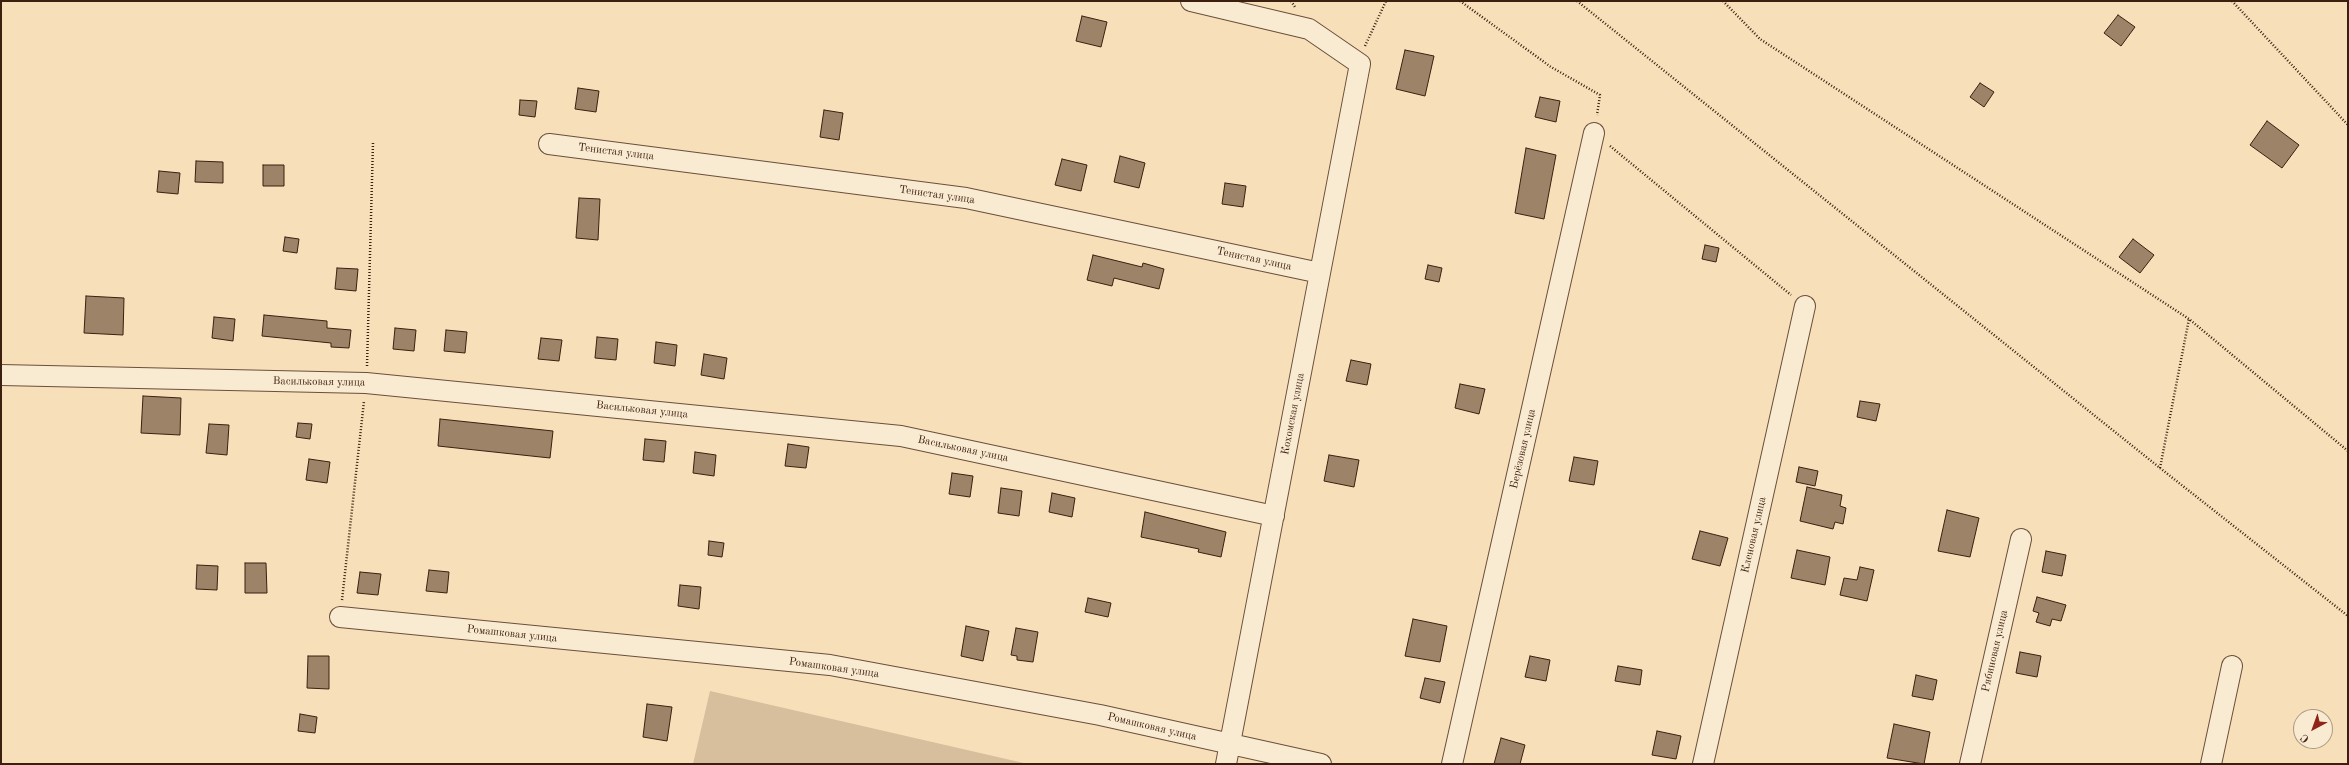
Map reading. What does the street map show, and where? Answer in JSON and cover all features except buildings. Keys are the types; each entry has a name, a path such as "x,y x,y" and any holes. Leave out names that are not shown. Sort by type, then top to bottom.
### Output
{"street":[{"path":"1192,1 1310,29 1360,64"},
{"name":"Кохомская улица","path":"1228,755 1360,64"},
{"name":"Берёзовая улица","path":"1452,764 1594,133"},
{"name":"Тенистая улица","path":"548,144 966,198 1320,273"},
{"name":"Кленовая улица","path":"1703,764 1805,306"},
{"name":"Васильковая улица","path":"1,375 366,383 901,436 1274,516"},
{"name":"Рябиновая улица","path":"1970,764 2021,539"},
{"name":"Ромашковая улица","path":"340,617 830,665 1100,715 1228,755 1321,764"},
{"path":"2211,764 2232,666"}],"path":[{"path":"1360,64 1366,39 1386,1"},
{"path":"1460,1 1551,67 1600,95 1594,133 1805,306"},
{"path":"1577,1 2160,468 2348,616"},
{"path":"1723,1 1760,39 2189,319 2348,450"},
{"path":"2232,1 2348,125"},
{"path":"2160,468 2189,319"}],"shaded area":[{"path":"710,691 1028,764 693,764"}]}
